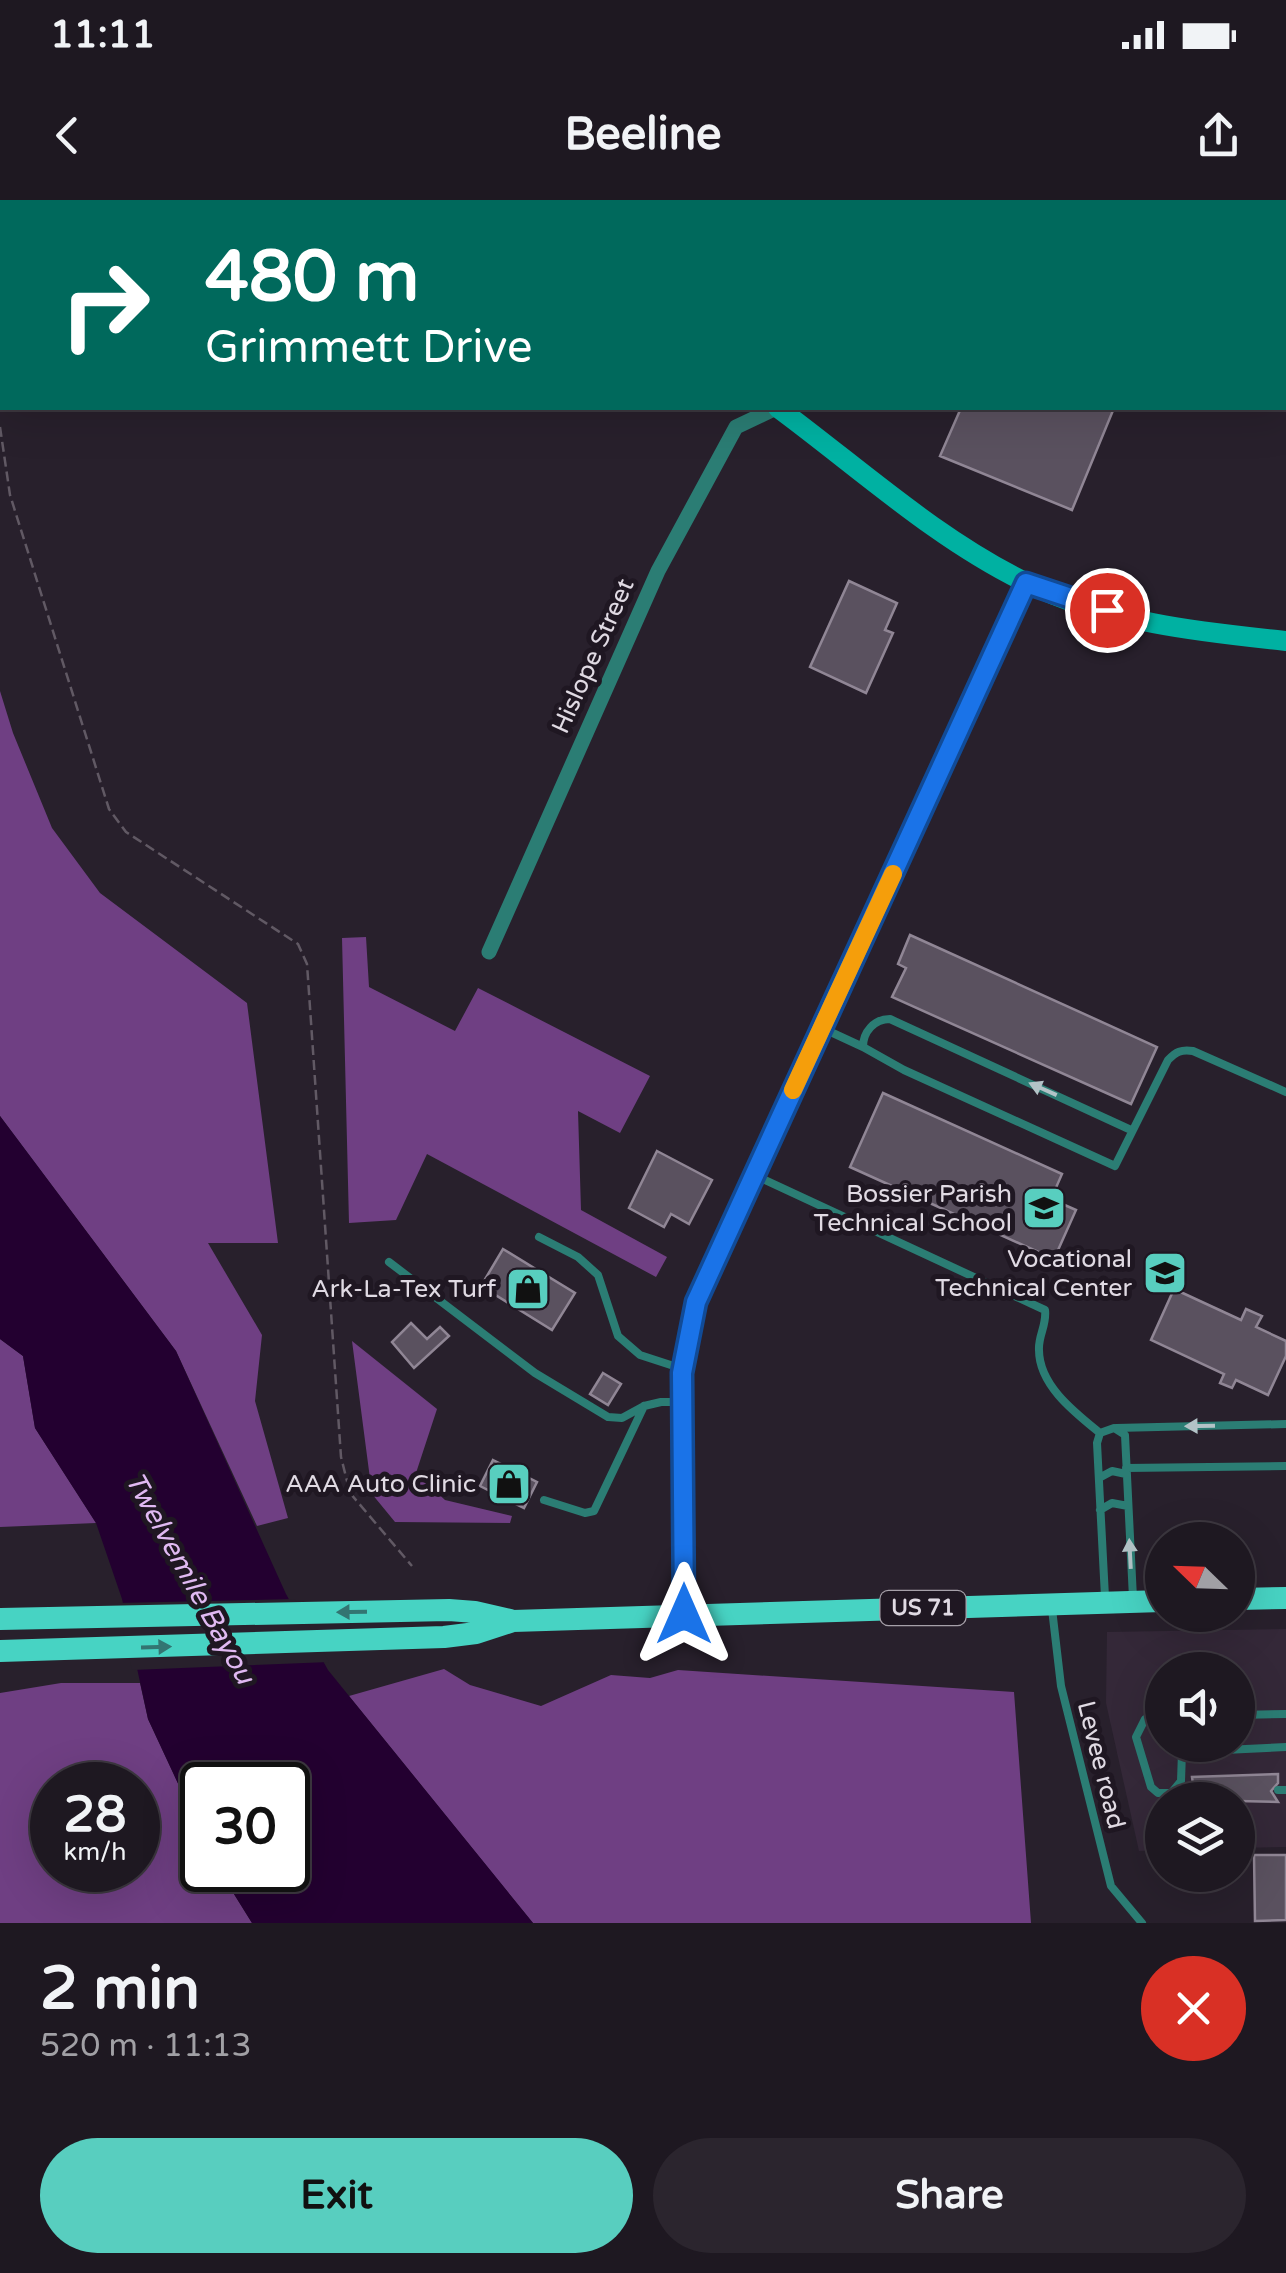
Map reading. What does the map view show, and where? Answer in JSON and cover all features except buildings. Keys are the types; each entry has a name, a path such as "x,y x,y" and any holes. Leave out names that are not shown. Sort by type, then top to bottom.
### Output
{"main road":[{"path":"780,410 927,520 1026,583 1079,603 1183,629 1286,641"},
{"path":"1255,1599 1286,1598"},
{"name":"US 71","path":"0,1651 444,1637 513,1621 1145,1602"},
{"name":"US 71","path":"0,1620 450,1610 513,1621"}],"street":[{"name":"Hislope Street","path":"489,952 667,555 736,427 773,410"},
{"path":"684,1614 683,1369 696,1302 1026,583"}],"lane":[{"path":"863,1047 870,1028 890,1020 1131,1130"},
{"path":"822,1028 904,1070 1116,1166 1168,1060 1184,1049 1286,1092"},
{"path":"754,1175 1045,1310 1038,1344 1040,1368 1072,1410 1100,1433"},
{"path":"539,1237 578,1257 598,1275 618,1336 640,1354 683,1369"},
{"path":"389,1262 536,1373 608,1417 622,1418 644,1406 682,1402"},
{"path":"544,1500 585,1513 594,1511 644,1406"},
{"path":"1100,1433 1114,1428 1286,1424"},
{"path":"1114,1428 1125,1435 1133,1602"},
{"path":"1100,1433 1098,1478 1105,1603"},
{"path":"1098,1478 1112,1471 1286,1466"},
{"path":"1100,1510 1112,1504 1128,1506"},
{"name":"Levee road","path":"1051,1604 1061,1686 1111,1886 1142,1923"},
{"path":"1255,1715 1286,1714"},
{"path":"1145,1720 1136,1737 1150,1782"},
{"path":"1179,1782 1182,1752 1286,1747"}],"path":[{"path":"0,427 10,495 109,809 126,832 298,944 307,964 342,1456 350,1493 412,1566"}],"shaded area":[{"path":"0,691 52,828 100,893 247,1003 278,1243 208,1243 262,1335 255,1401 288,1518 257,1526 176,1351 0,1116"},
{"path":"366,937 369,987 455,1031 478,988 650,1076 620,1133 578,1111 581,1210 667,1257 656,1277 427,1154 396,1220 349,1223 342,938"},
{"path":"0,1339 23,1356 35,1428 96,1523 0,1527"},
{"path":"352,1341 437,1409 416,1473 445,1500 512,1516 510,1523 395,1522 372,1494"},
{"path":"1286,1629 1286,1847 1255,1848 1255,1782 1145,1782 1145,1851 1139,1851 1106,1703 1107,1632"},
{"path":"444,1669 470,1685 541,1706 611,1675 650,1678 678,1670 1014,1692 1031,1923 533,1923 349,1696"},
{"path":"61,1683 140,1683 148,1719 180,1788 180,1892 233,1892 252,1923 0,1923 0,1693"}],"water":[{"name":"Twelvemile Bayou","path":"0,1116 176,1351 286,1594 328,1670 533,1923 252,1923 233,1892 310,1892 310,1762 180,1762 180,1788 148,1719 122,1599 96,1523 35,1428 23,1356 0,1339"}],"pier":[{"path":"295,1599 329,1662 132,1670 117,1603"}],"slow traffic":[{"path":"793,1090 893,874"}],"place":[{"name":"Bossier Parish Technical School","path":"1044,1208"},
{"name":"Vocational Technical Center","path":"1165,1273"},
{"name":"Ark-La-Tex Turf","path":"528,1289"},
{"name":"AAA Auto Clinic","path":"509,1484"}],"route":[{"path":"684,1614 682,1373 696,1302 1026,583 1107,610"}]}
